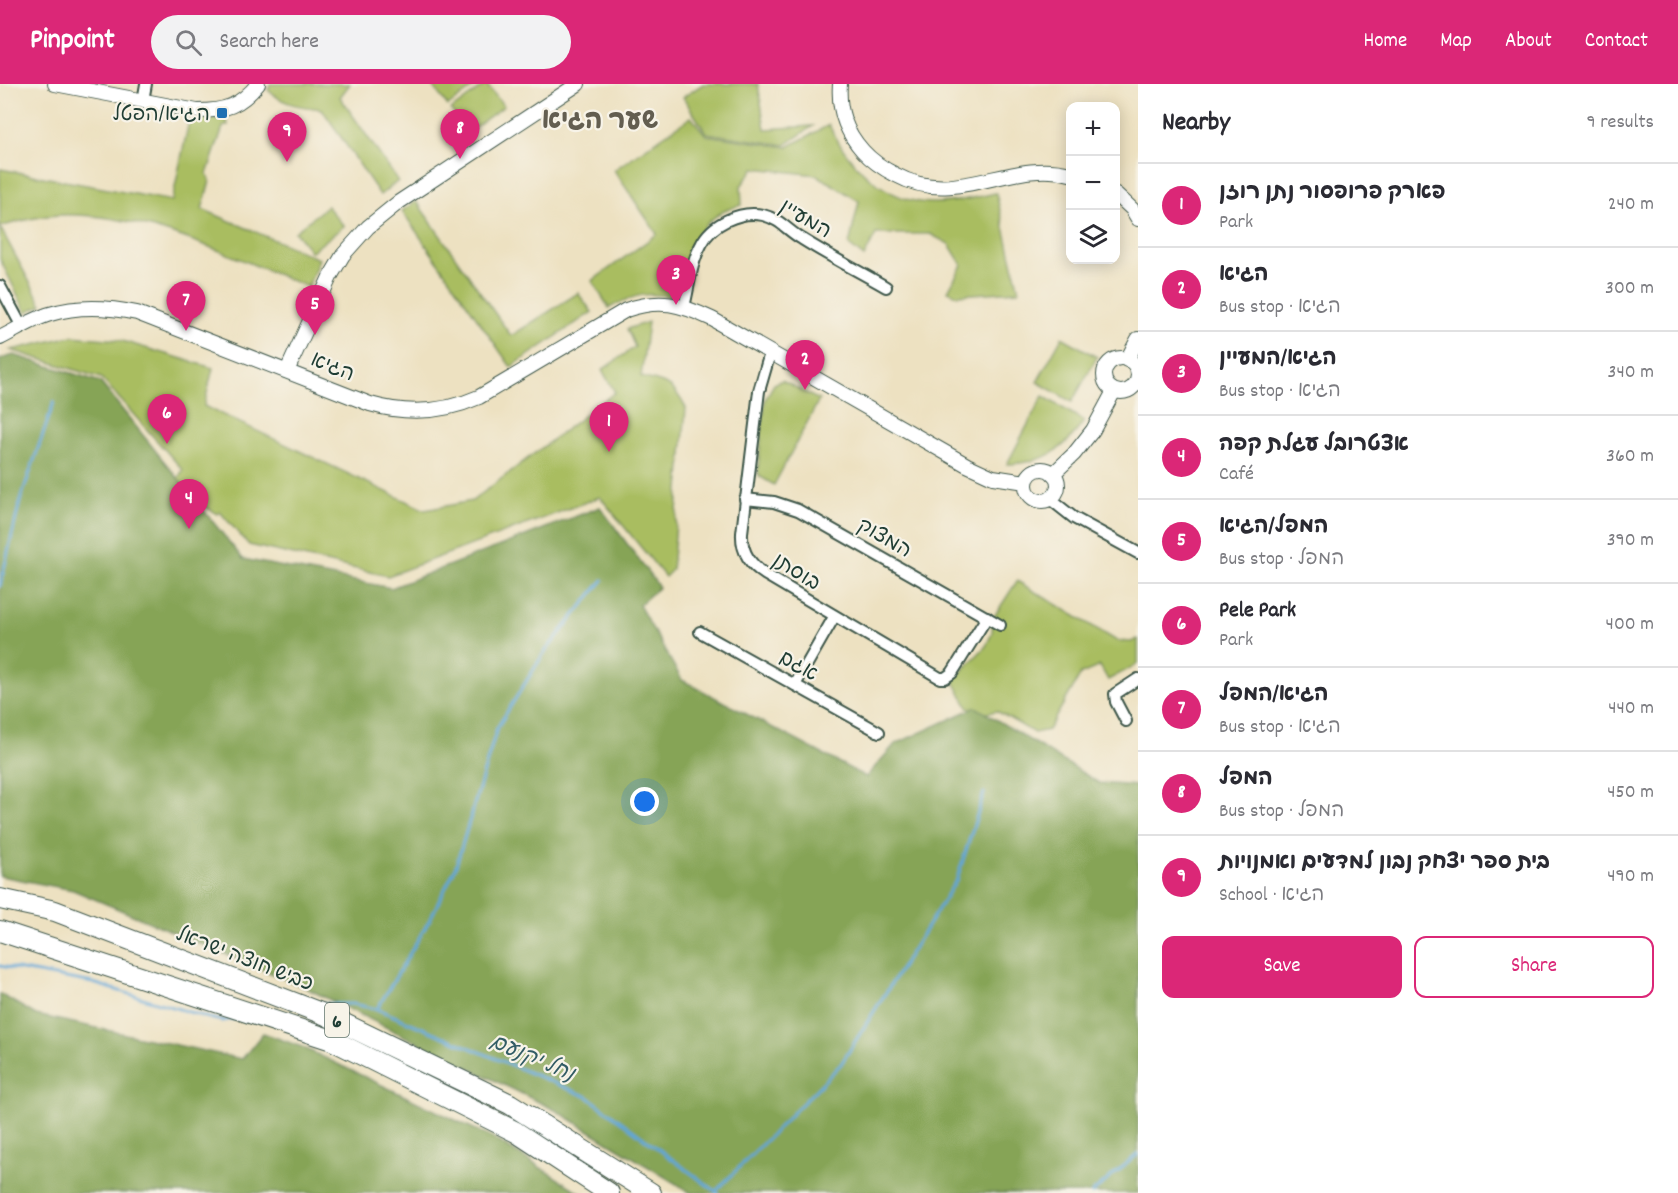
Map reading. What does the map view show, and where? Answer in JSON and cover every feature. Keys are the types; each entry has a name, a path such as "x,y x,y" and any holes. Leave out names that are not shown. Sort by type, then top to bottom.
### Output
{"highway":[{"name":"כביש חוצה ישראל","path":"0,899 55,912 327,1015 510,1104 651,1193"},
{"name":"6","path":"0,931 332,1040 516,1132 609,1193"}],"street":[{"path":"60,84 197,111 215,111 232,106 249,95 258,84"},
{"path":"143,100 146,84"},
{"path":"232,106 248,84"},
{"path":"287,371 330,277 343,255 368,227 403,200 578,84"},
{"path":"840,84 841,113 849,134 878,165 910,182 930,187 949,188 1032,171 1066,174"},
{"path":"1120,198 1132,209 1138,219"},
{"name":"המעיין","path":"684,307 697,252 702,242 724,223 751,213 774,218 803,240 886,287"},
{"path":"0,286 22,327"},
{"name":"הגיא","path":"0,338 50,314 97,307 117,308 138,313 382,407 413,412 443,409 467,402 626,310 659,303 684,307 712,319 967,465 993,477 1026,482"},
{"path":"1127,360 1138,339"},
{"name":"בוסתן","path":"770,353 759,391 745,500 742,538 745,554 751,563 834,617 931,674 942,678 952,673 987,617"},
{"path":"1116,359 1127,360 1135,367 1137,382 1124,392 1114,391 1106,383 1104,377 1107,366 1116,359"},
{"path":"1053,474 1074,454 1093,430 1114,391"},
{"path":"1040,470 1053,474 1058,487 1050,499 1035,500 1027,493 1026,482 1031,474 1040,470"},
{"path":"1050,499 1074,518 1138,554"},
{"name":"המצוק","path":"745,500 774,502 798,510 1000,625"},
{"path":"795,685 834,617"},
{"name":"אגם","path":"700,632 879,732"},
{"path":"1126,721 1116,702 1115,694 1138,679"}],"green space":[{"path":"270,84 350,84 340,97 398,181 380,195 322,109 286,102 268,90"},
{"path":"431,84 478,84 448,106"},
{"path":"486,84 504,106 468,132 451,110"},
{"path":"703,84 758,84 765,129 813,126 785,145 706,133 683,97"},
{"path":"226,117 228,125 223,127 207,174 210,181 202,209 319,259 308,287 186,238 122,221 91,216 59,215 29,219 0,227 0,169 172,201 189,121"},
{"path":"691,117 706,135 787,147 829,125 846,154 870,178 899,196 915,201 948,202 996,193 1019,291 957,295 948,291 962,265 949,244 930,234 876,234 864,257 849,245 859,201 817,175 754,168 741,186 742,205 725,210 713,218 696,240 680,299 651,294 643,295 609,308 592,281 657,234 614,170"},
{"path":"416,201 511,336 578,293 592,312 511,367 402,211"},
{"path":"327,206 344,226 311,252 295,232"},
{"path":"0,227 42,305 26,312 0,259"},
{"path":"648,322 641,377 669,386 686,408 672,570 665,577 600,497 388,576 249,545 220,512 217,514 173,486 183,470 101,378 11,350 72,336 119,340 213,368 204,406 425,510 472,501 615,392 602,370 635,347 627,329"},
{"path":"1062,337 1097,357 1072,402 1037,382"},
{"path":"14,355 100,382 243,559 391,588 600,507 659,587 639,605 682,680 866,777 895,744 976,707 1099,783 1138,786 1138,1193 691,1193 557,1111 306,988 73,890 0,876 0,359"},
{"path":"782,380 819,400 774,485 759,476 758,468 765,400 774,384"},
{"path":"1043,396 1084,421 1061,448 1032,461 1007,464"},
{"path":"1017,581 1117,641 1131,642 1138,639 1138,664 1108,680 1100,666 1081,674 1048,730 1034,733 997,711 982,714 968,707 953,680 986,646 992,633 993,618"},
{"path":"0,994 36,1015 242,1059 263,1033 302,1047 493,1138 581,1193 0,1193"}],"waterway":[{"path":"0,586 20,501 54,402"},
{"path":"377,1009 429,921 455,869 497,728 544,653 603,580"},
{"path":"716,1191 841,1064 957,879 984,793"},
{"name":"נחל יקנעם","path":"0,966 93,983 222,1021 233,1019"},
{"name":"נחל יקנעם","path":"320,1004 353,1004 377,1009 588,1097 718,1193"},
{"path":"1092,1193 1138,1154"}],"place":[{"name":"הגיא/הפטל","path":"222,113"},
{"name":"המפל","path":"460,159"},
{"name":"בית ספר יצחק נבון למדעים ואמנויות","path":"287,162"},
{"name":"הגיא/המעיין","path":"676,305"},
{"name":"הגיא/המפל","path":"186,331"},
{"name":"המפל/הגיא","path":"315,335"},
{"name":"הגיא","path":"805,390"},
{"name":"Pele Park","path":"167,444"},
{"name":"פארק פרופסור נתן רוזן","path":"609,452"},
{"name":"אצטרובל עגלת קפה","path":"189,529"}],"district":[{"name":"שער הגיא","path":"600,119"}]}
